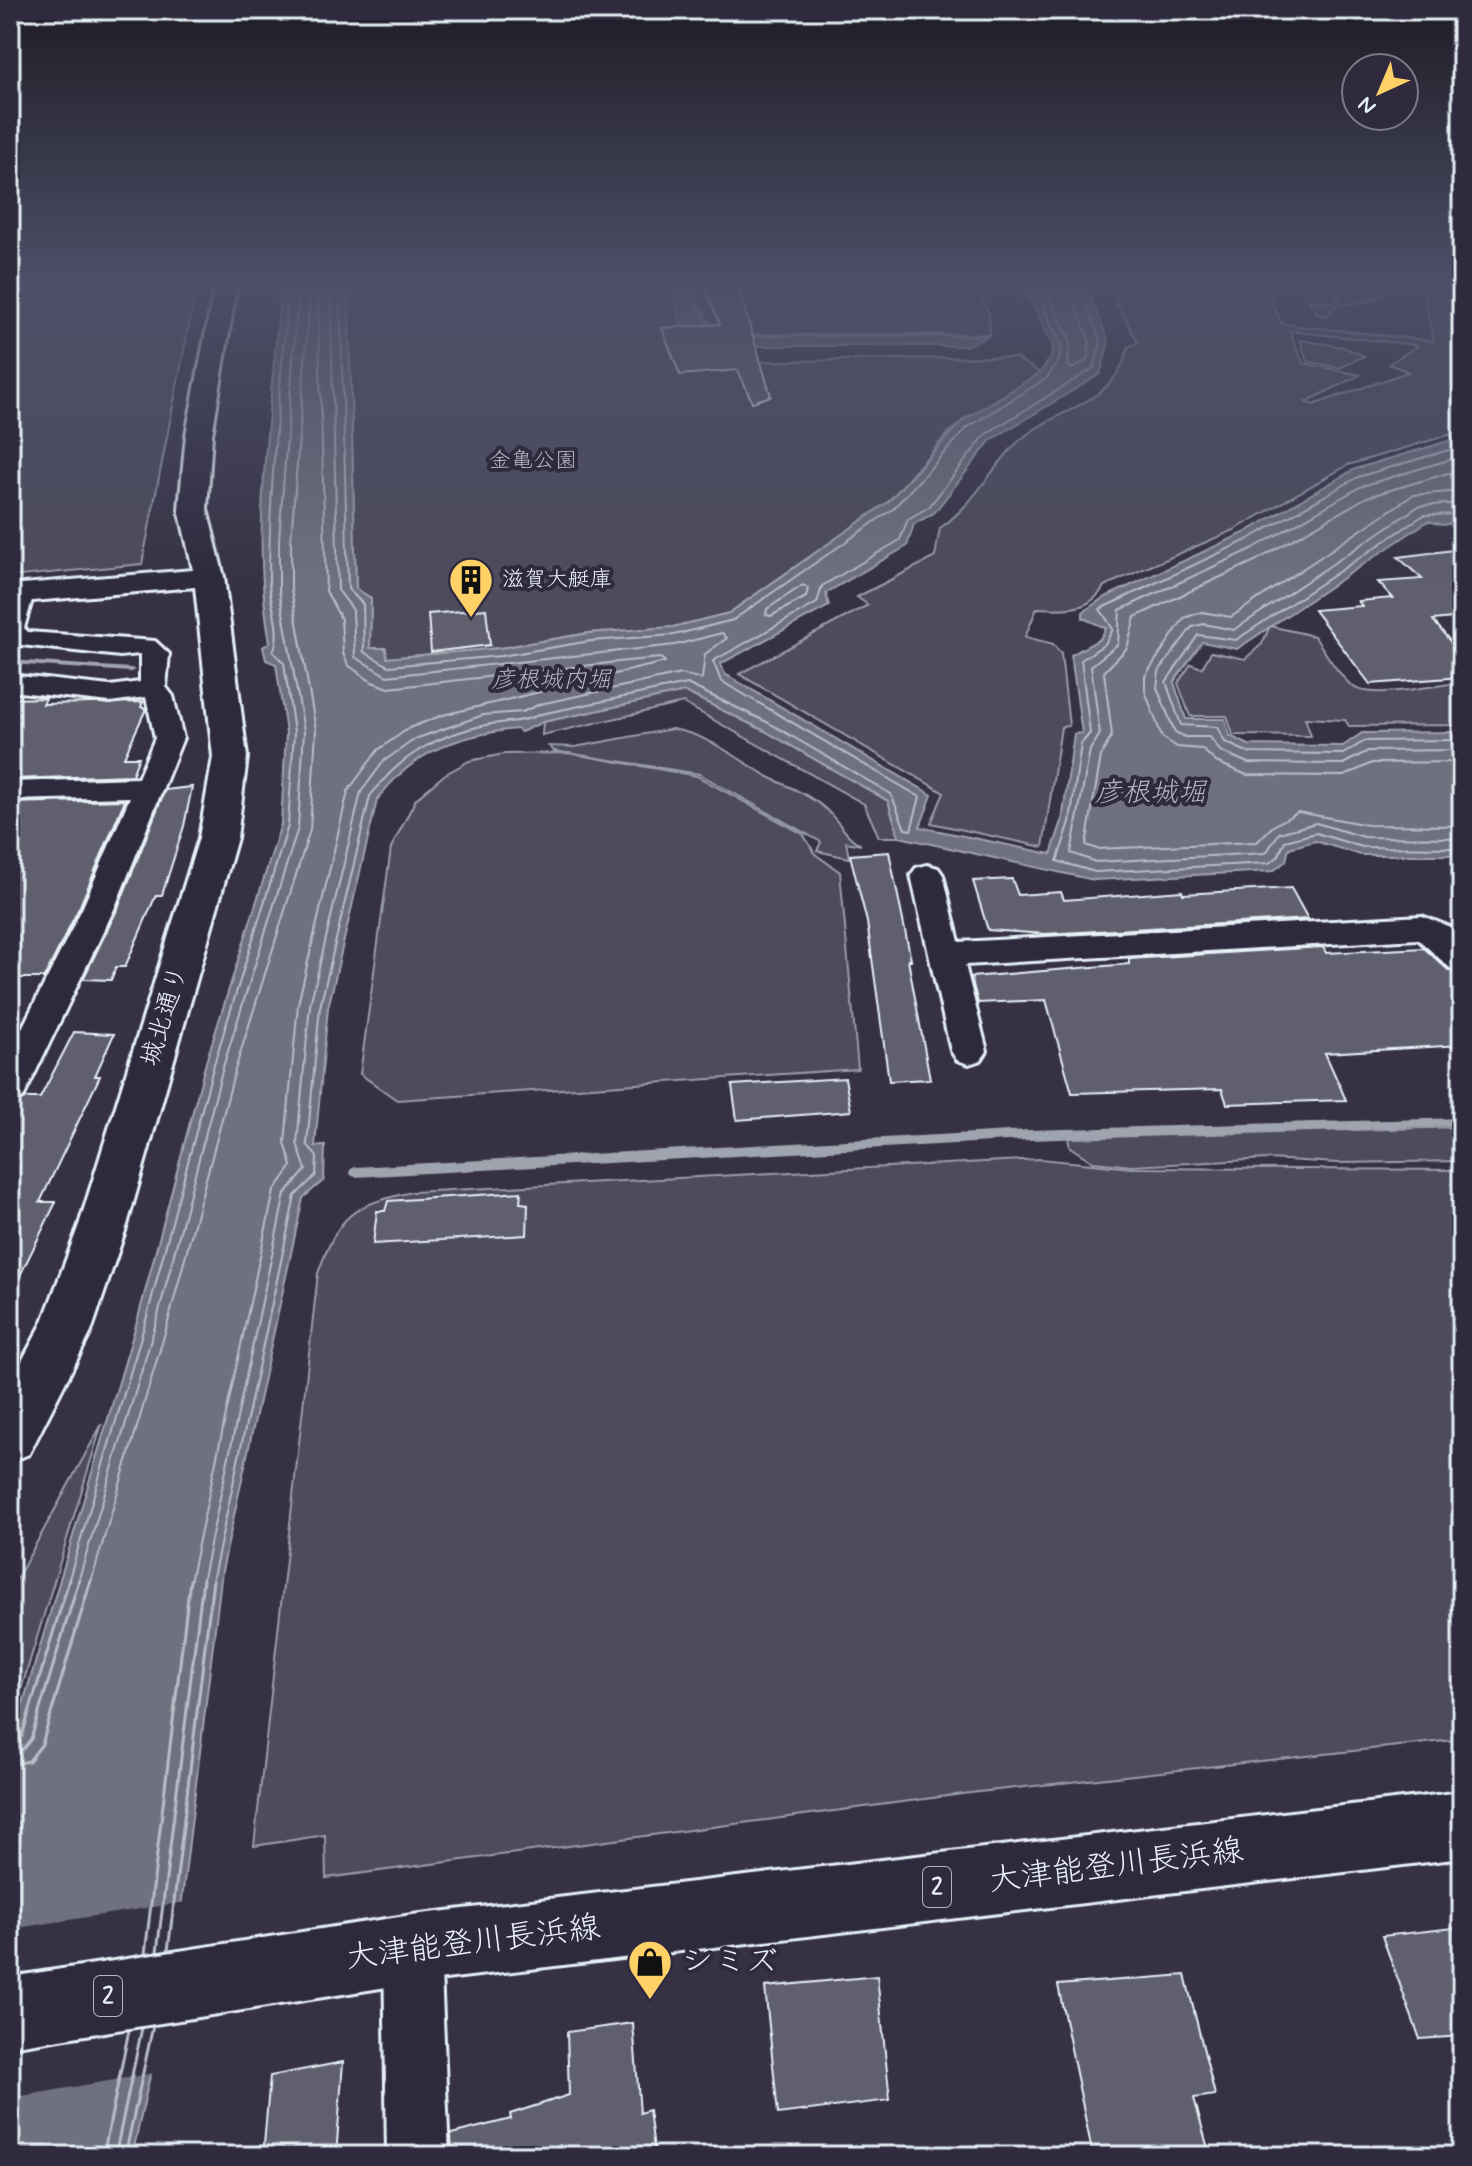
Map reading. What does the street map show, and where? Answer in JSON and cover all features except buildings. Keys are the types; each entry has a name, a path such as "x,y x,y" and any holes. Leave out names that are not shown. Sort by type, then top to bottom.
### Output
{"main road":[{"name":"城北通り","path":"10,1436 65,1332 103,1225 218,838 230,757 209,577 193,509 199,435 208,385"},
{"name":"城北通り","path":"209,577 233,385"},
{"path":"16,594 209,577"},
{"name":"大津能登川長浜線","path":"10,2012 412,1949 1462,1825"}],"street":[{"path":"10,1088 99,907 169,738 160,696 153,688 156,654 146,646 120,648 21,639 11,630 16,594"},
{"path":"10,683 110,694 153,688"},
{"path":"10,791 150,787"},
{"path":"927,875 969,1051"},
{"path":"946,954 1422,927 1438,935 1462,960"},
{"path":"412,1949 418,2156"}],"green space":[{"path":"10,385 177,385 142,564 10,577"},
{"name":"金亀公園","path":"351,385 1021,385 949,432 888,502 729,613 673,627 589,633 500,648 386,658 370,649 371,598 356,589"},
{"path":"1108,385 1340,385 1306,402 1313,405 1370,385 1462,385 1462,431 1348,465 1234,530 1104,586 1084,605 1066,609 1037,608 1025,637 1053,644 1061,654 1069,726 1061,727 1043,847 931,823 944,793 739,674 868,605 857,597 935,557 940,528 962,509 1015,445 1046,422 1096,395"},
{"path":"1270,626 1314,636 1341,675 1361,690 1388,692 1462,683 1462,725 1349,726 1345,720 1305,718 1311,736 1233,735 1227,716 1190,716 1178,683 1191,664 1202,668 1211,652 1245,659 1262,644"},
{"path":"685,692 765,731 888,801 899,837 879,837 864,804 683,703 542,735 543,722"},
{"path":"672,729 698,736 809,797 828,811 861,845 846,842 849,858 817,851 821,842 699,774 554,751 549,746 575,747"},
{"path":"568,753 697,776 803,834 815,854 840,872 858,1069 397,1100 360,1074 391,848 416,799 444,775 469,761 504,754"},
{"path":"1462,1127 1462,1161 1338,1163 1268,1159 1132,1166 1093,1162 1070,1147 1068,1138"},
{"path":"1040,1159 1132,1168 1462,1170 1462,1739 970,1793 326,1878 325,1835 254,1846 318,1273 333,1237 350,1215 375,1202 412,1192"},
{"path":"102,1424 10,1726 10,1591"}],"water":[{"path":"272,385 351,385 356,589 371,598 370,648 386,648 387,658 500,648 589,633 673,627 729,613 888,502 963,420 1020,385 1082,385 991,440 934,513 914,524 907,546 826,593 829,606 720,664 725,674 932,795 920,827 1051,854 1062,821 1074,734 1082,733 1071,655 1100,639 1106,628 1083,618 1083,612 1103,598 1244,533 1355,469 1462,437 1462,521 1443,525 1428,521 1237,649 1202,642 1174,682 1186,719 1225,719 1230,736 1249,745 1343,746 1362,733 1462,732 1462,855 1361,855 1315,841 1289,848 1286,861 1273,871 1094,880 899,837 888,801 765,731 685,692 543,722 521,732 517,729 456,741 438,748 406,769 377,800 328,1008 315,1146 325,1146 324,1180 303,1198 222,1571 173,1973 132,2156 10,2156 10,1747 138,1318 206,1062 281,824 286,733 276,664 266,660 263,647 270,642 262,555"}],"pier":[{"path":"186,1902 177,1974 155,2073 10,2098 10,1929"}],"waterway":[{"path":"10,662 131,670"},
{"path":"355,1172 1029,1135 1462,1122"}],"place":[{"name":"滋賀大艇庫","path":"471,619"},
{"name":"シミズ","path":"650,2001"}],"water label":[{"name":"彦根城内堀","path":"551,680"},
{"name":"彦根城堀","path":"1150,793"}]}
